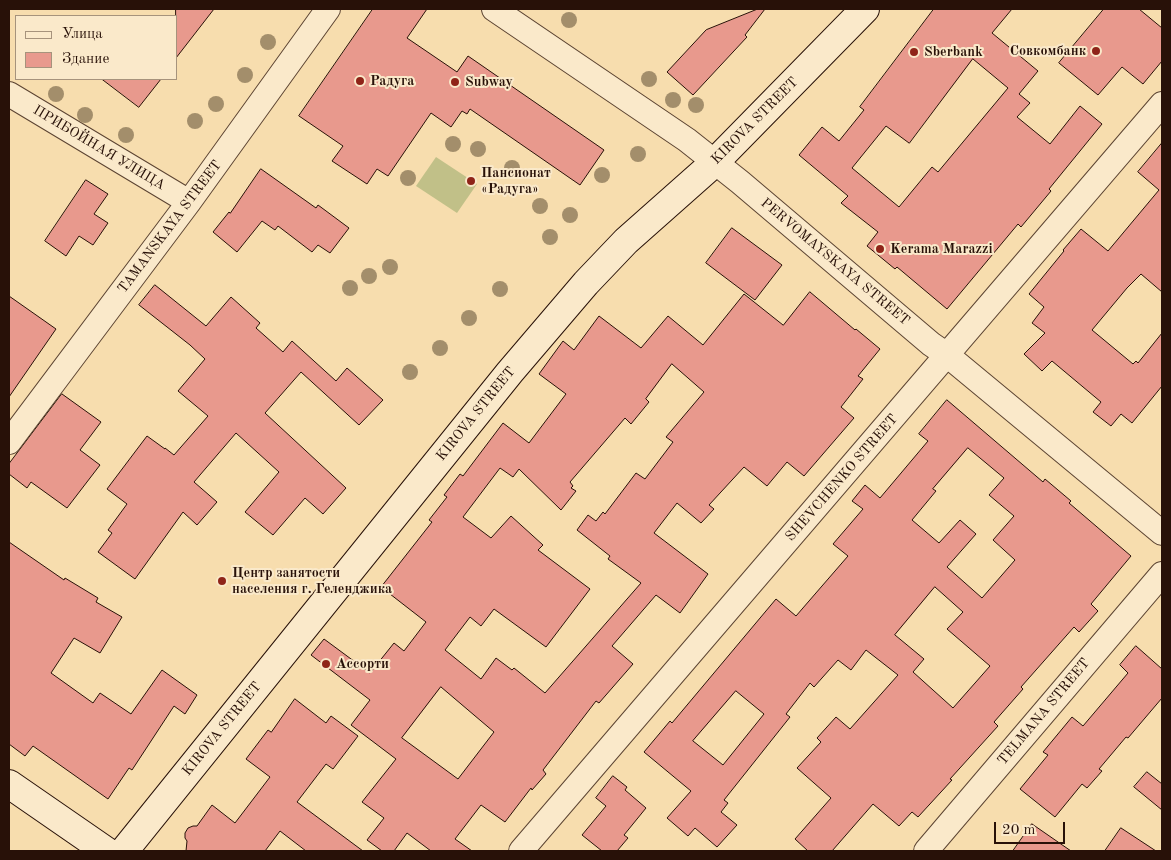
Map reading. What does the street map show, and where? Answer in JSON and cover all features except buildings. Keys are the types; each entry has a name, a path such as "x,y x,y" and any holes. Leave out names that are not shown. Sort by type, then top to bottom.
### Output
{"main road":[{"name":"KIROVA STREET","path":"124,851 504,379 586,283 626,241 714,162 865,9"},
{"path":"9,784 106,851"}],"street":[{"name":"TAMANSKAYA STREET","path":"9,442 189,202 328,9"},
{"name":"PERVOMAYSKAYA STREET","path":"494,9 687,140 740,182 931,344 947,355 1162,532"},
{"name":"ПРИБОЙНАЯ УЛИЦА","path":"9,94 189,202"},
{"name":"SHEVCHENKO STREET","path":"521,851 1162,104"},
{"name":"TELMANA STREET","path":"926,851 1162,574"}],"shaded area":[{"path":"436,157 477,184 457,213 416,186"}],"place":[{"name":"Совкомбанк","path":"1096,51"},
{"name":"Sberbank","path":"914,52"},
{"name":"Радуга","path":"360,81"},
{"name":"Subway","path":"455,82"},
{"name":"Пансионат «Радуга»","path":"471,181"},
{"name":"Kerama Marazzi","path":"880,249"},
{"name":"Центр занятости населения г. Геленджика","path":"222,581"},
{"name":"Ассорти","path":"326,664"}]}
